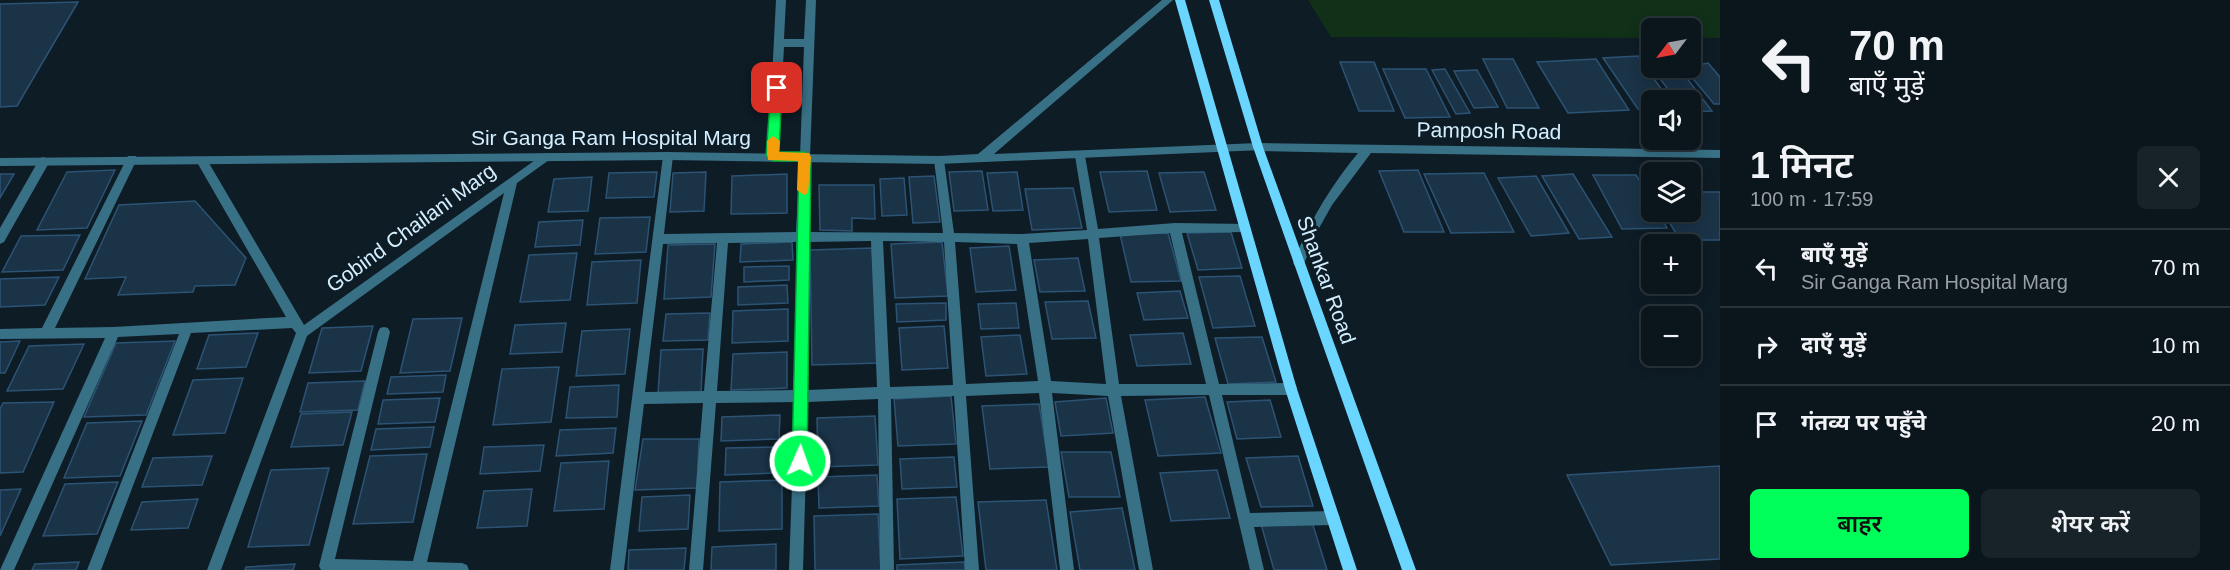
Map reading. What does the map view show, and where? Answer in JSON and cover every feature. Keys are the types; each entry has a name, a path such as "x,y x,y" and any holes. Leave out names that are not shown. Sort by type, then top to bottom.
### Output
{"main road":[{"path":"1180,0 1291,389 1350,570"},
{"name":"Shankar Road","path":"1214,0 1258,147 1409,570"}],"street":[{"path":"773,156 781,0"},
{"path":"796,570 802,396 802,238 811,0"},
{"path":"981,158 1168,0"},
{"path":"779,43 809,43"},
{"name":"Pamposh Road","path":"1222,149 1258,147 1720,154"},
{"name":"Sir Ganga Ram Hospital Marg","path":"0,162 132,159 202,161 668,156 939,160 1222,149"},
{"path":"1299,263 1309,235 1329,198 1368,149"},
{"path":"616,570 668,156"},
{"path":"1080,156 1093,233 1113,390 1146,570"},
{"name":"Gobind Chailani Marg","path":"299,328 545,157"},
{"path":"46,333 132,159"},
{"path":"939,160 949,237 972,570"},
{"path":"0,239 44,161"},
{"path":"202,161 299,328 214,570"},
{"path":"418,569 512,182"},
{"path":"658,239 877,236 1022,239 1174,228 1244,227"},
{"path":"1174,228 1257,570"},
{"path":"877,236 884,393 886,570"},
{"path":"696,570 723,237"},
{"path":"1022,239 1045,387 1067,570"},
{"path":"0,333 114,332 187,328 299,328"},
{"path":"94,570 187,328"},
{"path":"7,570 114,332"},
{"path":"384,333 326,566 462,570"},
{"path":"638,398 802,396 1045,387 1113,390 1291,389"},
{"path":"1244,520 1333,518"}],"green space":[{"path":"1308,0 1720,0 1720,38 1701,38 1701,18 1641,18 1641,38 1331,37"}],"building":[{"path":"78,2 17,106 0,107 0,4"},
{"path":"1638,56 1641,60 1641,78 1654,78 1662,90 1641,90 1641,109 1638,109 1603,58"},
{"path":"1483,59 1513,59 1539,108 1507,108"},
{"path":"1596,59 1629,110 1568,113 1537,62"},
{"path":"1340,62 1374,62 1394,111 1359,111"},
{"path":"1708,63 1720,77 1720,104 1714,104 1692,78 1701,78 1701,64"},
{"path":"1383,69 1426,69 1450,117 1405,118"},
{"path":"1445,69 1470,113 1456,114 1432,70"},
{"path":"1477,70 1498,107 1474,108 1454,71"},
{"path":"1660,78 1687,78 1696,90 1668,90"},
{"path":"1701,97 1712,111 1701,112"},
{"path":"115,170 87,228 37,230 67,172"},
{"path":"1418,170 1444,232 1404,232 1379,171"},
{"path":"982,171 988,210 954,211 949,172"},
{"path":"1147,171 1157,210 1109,212 1100,172"},
{"path":"657,172 654,197 606,198 609,173"},
{"path":"706,172 704,211 670,212 673,173"},
{"path":"1017,172 1023,210 993,211 987,173"},
{"path":"1204,172 1216,210 1170,212 1159,173"},
{"path":"1484,173 1514,232 1451,233 1424,174"},
{"path":"0,174 14,174 0,198"},
{"path":"787,174 787,213 731,214 732,176"},
{"path":"1573,174 1612,237 1579,239 1542,176"},
{"path":"1593,175 1636,175 1641,183 1641,222 1664,222 1667,228 1622,229"},
{"path":"934,176 940,222 913,223 909,177"},
{"path":"1536,176 1569,233 1531,236 1498,178"},
{"path":"592,177 588,211 548,212 554,179"},
{"path":"904,178 907,215 882,216 880,179"},
{"path":"819,185 874,185 875,219 852,218 852,231 820,230"},
{"path":"1073,188 1082,228 1032,230 1025,189"},
{"path":"1701,192 1720,192 1720,240 1701,240 1701,234 1676,234 1669,222 1701,222"},
{"path":"195,201 246,258 235,285 195,286 193,292 118,295 126,277 85,279 119,205"},
{"path":"650,217 646,252 595,254 600,218"},
{"path":"583,220 580,245 535,247 539,222"},
{"path":"1231,232 1242,268 1198,270 1187,233"},
{"path":"1168,233 1181,281 1131,282 1120,234"},
{"path":"80,235 63,270 2,272 21,236"},
{"path":"792,242 793,260 740,262 741,244"},
{"path":"942,242 948,296 895,298 891,244"},
{"path":"715,244 711,297 664,299 668,245"},
{"path":"1009,246 1016,290 976,292 970,248"},
{"path":"872,248 879,363 812,365 810,250"},
{"path":"577,253 570,300 520,302 529,255"},
{"path":"1078,258 1085,291 1040,292 1034,260"},
{"path":"641,260 637,303 587,305 592,262"},
{"path":"789,266 789,280 744,282 744,267"},
{"path":"1240,276 1255,326 1213,328 1199,277"},
{"path":"59,277 45,305 0,307 0,279"},
{"path":"787,285 788,303 738,305 738,287"},
{"path":"1180,291 1188,318 1144,320 1137,293"},
{"path":"1088,301 1096,338 1052,339 1045,302"},
{"path":"946,303 946,320 897,322 896,304"},
{"path":"1016,303 1019,328 981,329 978,304"},
{"path":"788,309 788,341 732,343 733,311"},
{"path":"710,313 708,340 663,341 666,314"},
{"path":"462,318 450,371 400,373 413,319"},
{"path":"566,323 562,352 510,354 515,325"},
{"path":"373,326 361,371 309,373 322,328"},
{"path":"944,326 948,368 902,370 899,328"},
{"path":"630,329 625,374 576,376 582,331"},
{"path":"258,333 246,367 197,369 209,335"},
{"path":"1183,333 1191,364 1137,366 1130,335"},
{"path":"1020,335 1027,374 986,376 981,337"},
{"path":"1262,337 1276,382 1228,384 1215,338"},
{"path":"20,341 5,373 0,373 0,342"},
{"path":"175,341 146,415 84,417 116,343"},
{"path":"84,344 63,389 7,391 29,346"},
{"path":"703,349 701,392 658,393 661,350"},
{"path":"787,352 787,388 731,390 733,354"},
{"path":"559,367 551,422 493,425 502,369"},
{"path":"446,375 443,392 387,394 391,377"},
{"path":"243,378 225,433 173,435 193,380"},
{"path":"365,381 358,410 300,412 308,383"},
{"path":"619,385 617,417 566,418 570,387"},
{"path":"951,396 956,444 898,446 894,399"},
{"path":"1205,397 1221,453 1158,456 1145,400"},
{"path":"440,398 435,422 378,424 383,400"},
{"path":"1106,398 1113,433 1061,436 1055,402"},
{"path":"1270,400 1281,437 1237,439 1227,402"},
{"path":"54,402 23,472 0,473 0,409 3,403"},
{"path":"1039,404 1049,467 990,469 982,406"},
{"path":"352,412 343,445 291,447 301,414"},
{"path":"780,415 779,439 721,441 722,417"},
{"path":"875,416 878,465 818,467 817,418"},
{"path":"142,421 120,476 64,478 87,423"},
{"path":"434,427 430,447 371,450 376,429"},
{"path":"616,428 613,453 556,456 560,430"},
{"path":"643,439 699,439 697,488 635,490"},
{"path":"544,445 540,471 480,474 484,447"},
{"path":"776,447 776,473 725,475 726,448"},
{"path":"1061,452 1111,452 1120,497 1069,497"},
{"path":"427,454 413,522 353,524 370,456"},
{"path":"212,456 202,485 142,487 153,458"},
{"path":"1298,456 1313,506 1261,507 1246,458"},
{"path":"954,457 957,487 902,489 900,459"},
{"path":"609,461 604,509 554,511 561,463"},
{"path":"1720,466 1720,559 1611,565 1567,475"},
{"path":"329,468 309,545 248,547 271,470"},
{"path":"1217,470 1230,518 1171,521 1160,473"},
{"path":"877,475 879,506 819,508 818,477"},
{"path":"782,480 782,529 719,531 720,482"},
{"path":"118,482 97,534 43,536 65,484"},
{"path":"21,489 0,536 0,490"},
{"path":"532,489 527,526 477,528 484,491"},
{"path":"690,495 688,529 639,531 642,497"},
{"path":"956,497 963,556 900,559 897,499"},
{"path":"198,499 188,528 131,530 142,502"},
{"path":"1046,500 1057,570 986,570 978,502"},
{"path":"1122,508 1135,570 1080,570 1070,512"},
{"path":"878,514 881,570 815,570 814,516"},
{"path":"1312,522 1327,570 1274,570 1261,524"},
{"path":"776,544 776,570 711,570 712,547"},
{"path":"686,548 684,570 628,570 629,550"},
{"path":"79,562 76,570 32,570 35,564"},
{"path":"964,562 965,570 897,570 897,565"},
{"path":"295,564 293,570 245,570 246,567"}],"slow traffic":[{"path":"773,141 773,156 805,157 804,190"}],"route":[{"path":"777,88 773,156 805,157 800,461"}]}
